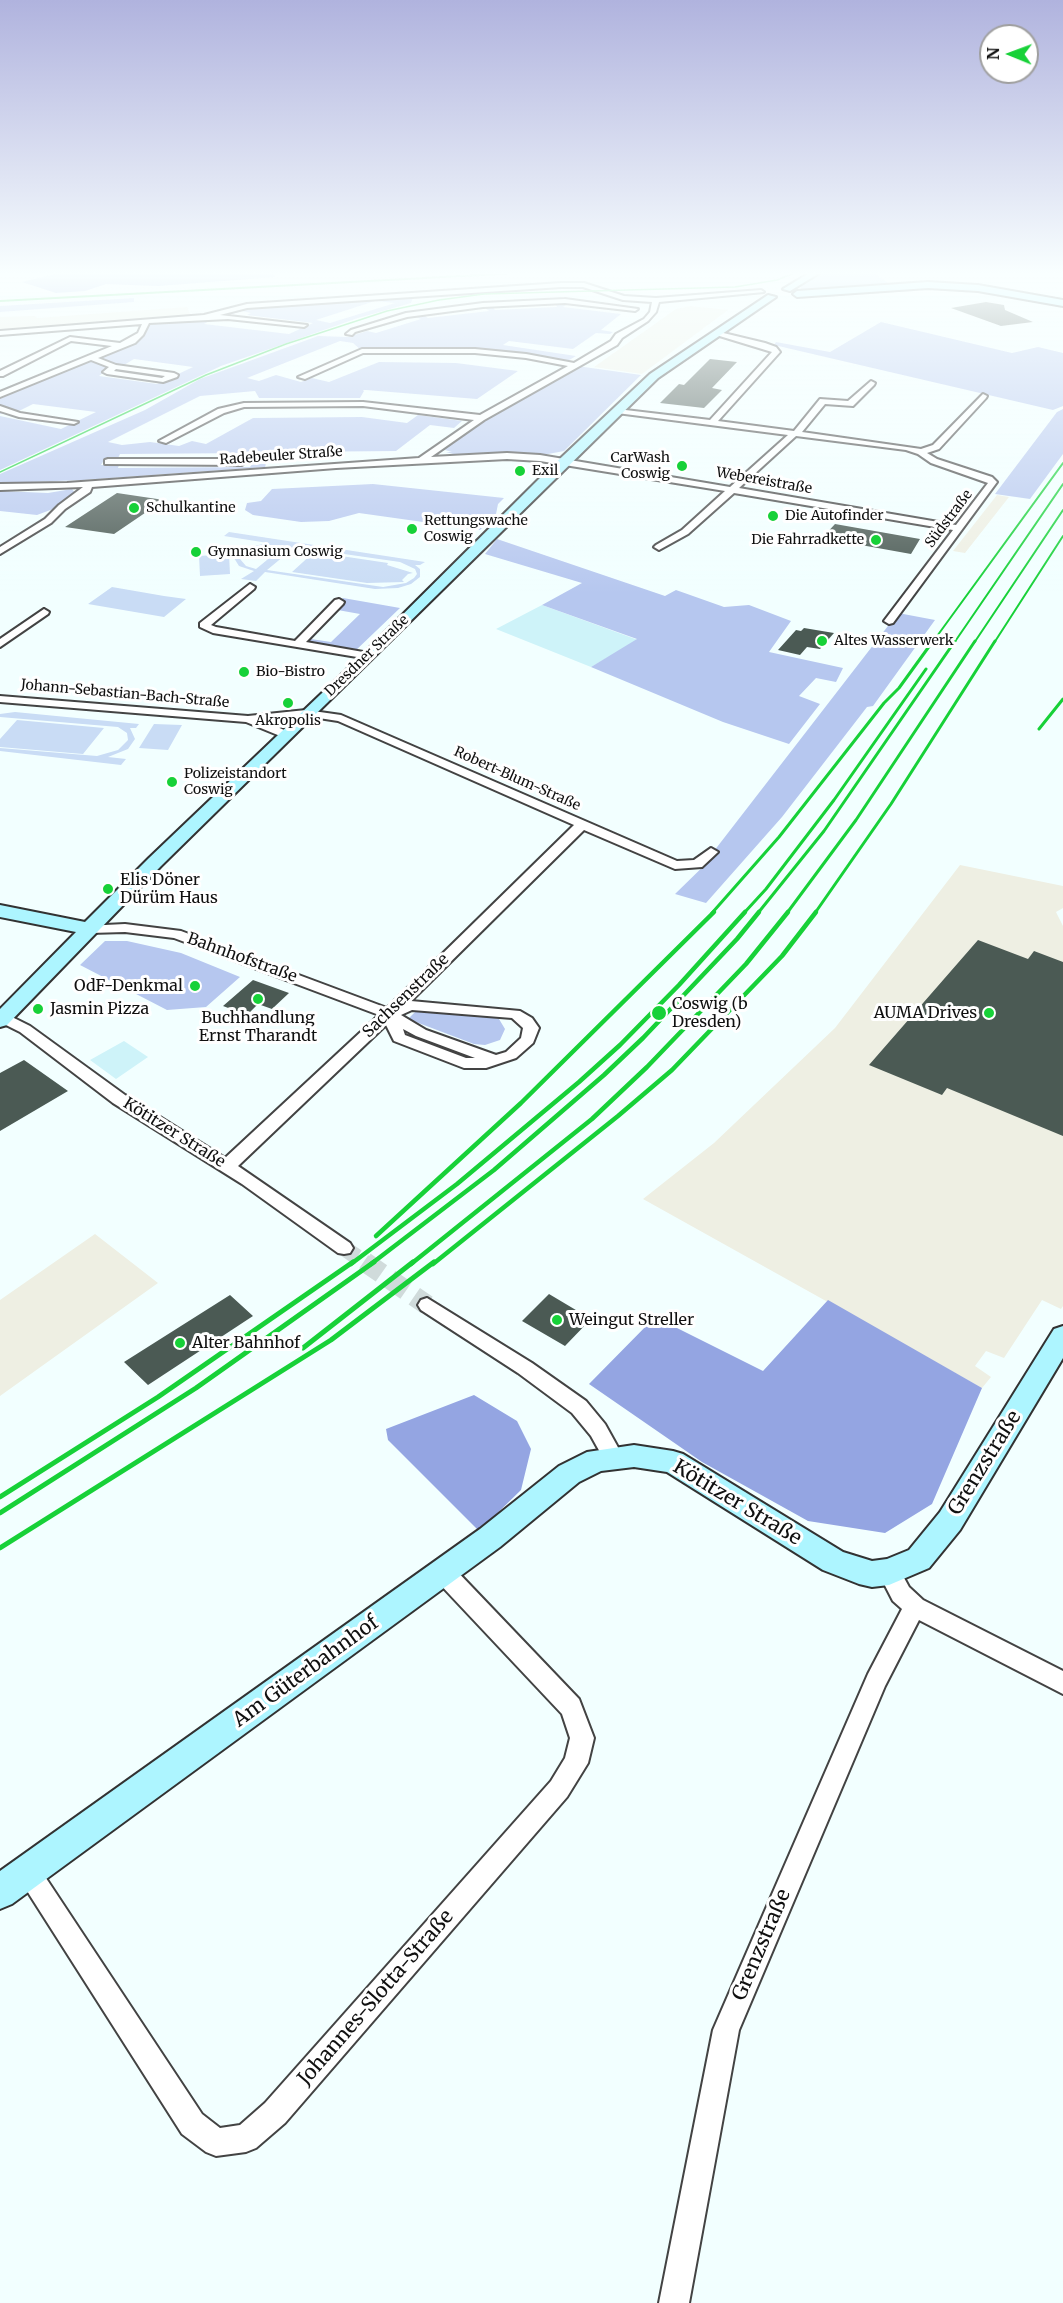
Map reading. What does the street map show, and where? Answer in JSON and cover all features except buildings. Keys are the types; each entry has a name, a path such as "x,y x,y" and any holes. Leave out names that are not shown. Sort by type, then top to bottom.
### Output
{"main road":[{"name":"Dresdner Straße","path":"2,1019 155,862 285,734 369,656 564,462 652,379"},
{"path":"0,911 90,929"},
{"name":"Grenzstraße","path":"889,1572 919,1559 936,1540 1063,1336"},
{"name":"Am Güterbahnhof","path":"0,1892 490,1538 569,1474 597,1460 613,1457"},
{"name":"Kötitzer Straße","path":"613,1457 655,1458 673,1462 833,1562 872,1574 889,1572"}],"street":[{"path":"0,395 38,379"},
{"path":"418,462 481,418 549,379"},
{"path":"712,423 751,379"},
{"path":"659,547 685,532 735,489 795,434 823,401 849,404 871,383"},
{"path":"0,388 12,391"},
{"path":"921,452 936,447 982,396"},
{"path":"163,441 221,411 244,405 363,404 481,418"},
{"path":"0,408 19,415 74,422"},
{"name":"Südstraße","path":"617,411 921,452 934,461 982,476 993,482 889,621"},
{"name":"Radebeuler Straße","path":"0,487 88,484 267,470 507,456 564,462"},
{"path":"108,462 266,462 270,463 267,470"},
{"name":"Webereistraße","path":"564,462 959,528"},
{"path":"0,551 48,521 62,507 87,490 88,484"},
{"path":"250,587 204,625 213,630 369,656"},
{"path":"299,643 339,602"},
{"path":"0,644 44,612"},
{"name":"Johann-Sebastian-Bach-Straße","path":"0,699 248,719 306,714"},
{"name":"Robert-Blum-Straße","path":"306,714 341,718 675,865 697,864 711,852"},
{"name":"Johann-Sebastian-Bach-Straße","path":"248,719 285,734"},
{"name":"Sachsenstraße","path":"227,1166 389,1014 583,824"},
{"name":"Bahnhofstraße","path":"90,929 125,928 177,934 389,1014"},
{"path":"410,1005 505,1012 522,1017 531,1028 528,1040 517,1052 495,1060 464,1064 399,1038 389,1014 410,1005"},
{"name":"Kötitzer Straße","path":"2,1019 26,1029 119,1099 227,1166 344,1248"},
{"path":"427,1305 525,1368 579,1407 598,1430 613,1457"},
{"name":"Johannes-Slotta-Straße","path":"27,1872 192,2124 216,2142 246,2138 275,2113 299,2086 559,1789 576,1763 582,1738 571,1707 443,1572"},
{"path":"889,1572 901,1594 915,1607 1063,1683"},
{"name":"Grenzstraße","path":"674,2303 726,2030 876,1681 901,1629 915,1607"}],"shaded area":[{"path":"40,379 124,379 157,384 167,379 192,379 0,470 0,416 61,429 96,412 33,404 21,410 0,414 0,396"},
{"path":"199,379 292,379 301,382 318,379 329,382 335,379 506,379 477,399 366,390 363,390 360,398 259,398 255,391 200,396 108,442 122,445 150,442 179,446 192,441 206,444 253,418 362,417 407,423 418,415 462,421 454,428 430,425 396,451 284,452 282,458 253,459 255,453 120,454 117,460 104,460 101,465 119,465 118,468 250,467 252,464 266,464 265,467 84,480 0,483 0,474 145,410"},
{"path":"554,379 636,379 564,451 548,454 457,455 446,452 452,452 445,450 446,447 492,415"},
{"path":"922,379 1063,379 1063,406 1053,410"},
{"path":"1063,409 1063,454 1030,499 995,494 1057,412"},
{"path":"373,484 504,498 498,504 496,514 480,530 359,513 329,521 301,522 253,515 245,510 247,503 261,501 272,489"},
{"path":"72,489 76,494 53,509 37,515 0,511 0,491 48,493"},
{"path":"997,495 1009,497 965,553 953,551"},
{"path":"229,532 425,562 415,565 420,569 420,577 411,584 398,588 375,589 265,572 256,581 241,579 254,571 239,566 234,558 245,548 268,543 224,536","holes":["268,545 284,546 256,569 246,566 240,559 248,550","295,547 400,562 415,569 417,574 406,583 383,587 267,570"]},
{"path":"497,539 665,596 676,590 724,607 749,605 791,621 769,652 843,668 836,682 816,678 799,696 820,704 789,744 723,722 591,667 637,639 542,605 582,583 485,554"},
{"path":"314,552 388,563 387,565 413,573 408,574 402,580 404,582 367,583 292,572"},
{"path":"229,554 230,574 200,576 199,556"},
{"path":"112,587 186,599 164,617 88,604"},
{"path":"343,598 400,608 353,653 299,643 304,638 331,642 360,614 332,609"},
{"path":"542,605 638,640 591,667 496,629"},
{"path":"898,613 935,620 873,706 867,707 782,817 706,903 675,894 717,853 714,851"},
{"path":"15,712 139,724 136,728 130,728 135,739 128,749 108,757 126,759 121,765 0,751 0,748 97,756 118,750 128,740 127,733 118,727 0,717 0,714"},
{"path":"17,720 104,728 83,754 0,747 0,739"},
{"path":"154,724 182,725 168,750 139,748"},
{"path":"960,865 1063,886 1063,908 1056,912 1063,926 1063,1306 1061,1309 1042,1300 1004,1358 986,1351 975,1366 991,1377 982,1388 643,1199 714,1143 835,1028"},
{"path":"105,941 127,941 181,953 240,977 206,1007 167,1010 80,965"},
{"path":"417,1010 483,1015 499,1019 505,1029 500,1040 485,1045 474,1044 408,1019"},
{"path":"124,1041 148,1057 116,1079 90,1060"},
{"path":"95,1234 158,1283 0,1396 0,1300"},
{"path":"828,1300 982,1388 932,1504 885,1533 808,1521 702,1462 589,1384 655,1317 763,1371"},
{"path":"474,1395 517,1421 531,1449 521,1490 479,1531 388,1440 386,1429"}],"tunnel":[{"path":"344,1248 367,1264"},
{"path":"365,1262 427,1305"}],"tram line":[{"path":"0,472 196,379"}],"railway":[{"path":"932,643 1063,463"},
{"path":"954,643 1063,484"},
{"path":"974,643 1063,510"},
{"path":"994,643 1063,536"},
{"path":"712,913 779,837 884,703 899,688 933,641"},
{"path":"758,913 824,831 955,641"},
{"path":"787,913 856,820 975,641"},
{"path":"815,913 891,804 995,641"},
{"path":"744,913 766,889 834,800 926,669"},
{"path":"1039,729 1063,699"},
{"path":"376,1236 521,1103 714,912"},
{"path":"351,1264 457,1184 579,1082 620,1045 679,985 745,912"},
{"path":"371,1264 494,1170 604,1075 643,1038 737,939 759,912"},
{"path":"411,1264 592,1119 647,1067 746,964 788,912"},
{"path":"433,1264 672,1070 782,956 816,912"},
{"path":"0,1497 158,1397 353,1262"},
{"path":"0,1513 196,1388 374,1262"},
{"path":"303,1348 413,1262"},
{"path":"0,1548 331,1340 434,1262"}],"place":[{"name":"CarWash Coswig","path":"682,466"},
{"name":"Exil","path":"520,471"},
{"name":"Schulkantine","path":"134,508"},
{"name":"Die Autofinder","path":"773,516"},
{"name":"Rettungswache Coswig","path":"412,529"},
{"name":"Die Fahrradkette","path":"876,540"},
{"name":"Gymnasium Coswig","path":"196,552"},
{"name":"Altes Wasserwerk","path":"822,641"},
{"name":"Bio-Bistro","path":"244,672"},
{"name":"Akropolis","path":"288,703"},
{"name":"Polizeistandort Coswig","path":"172,782"},
{"name":"Elis Döner Dürüm Haus","path":"108,889"},
{"name":"OdF-Denkmal","path":"195,986"},
{"name":"Buchhandlung Ernst Tharandt","path":"258,999"},
{"name":"Jasmin Pizza","path":"38,1009"},
{"name":"Coswig (b Dresden)","path":"659,1013"},
{"name":"AUMA Drives","path":"989,1013"},
{"name":"Weingut Streller","path":"557,1320"},
{"name":"Alter Bahnhof","path":"180,1343"}]}
